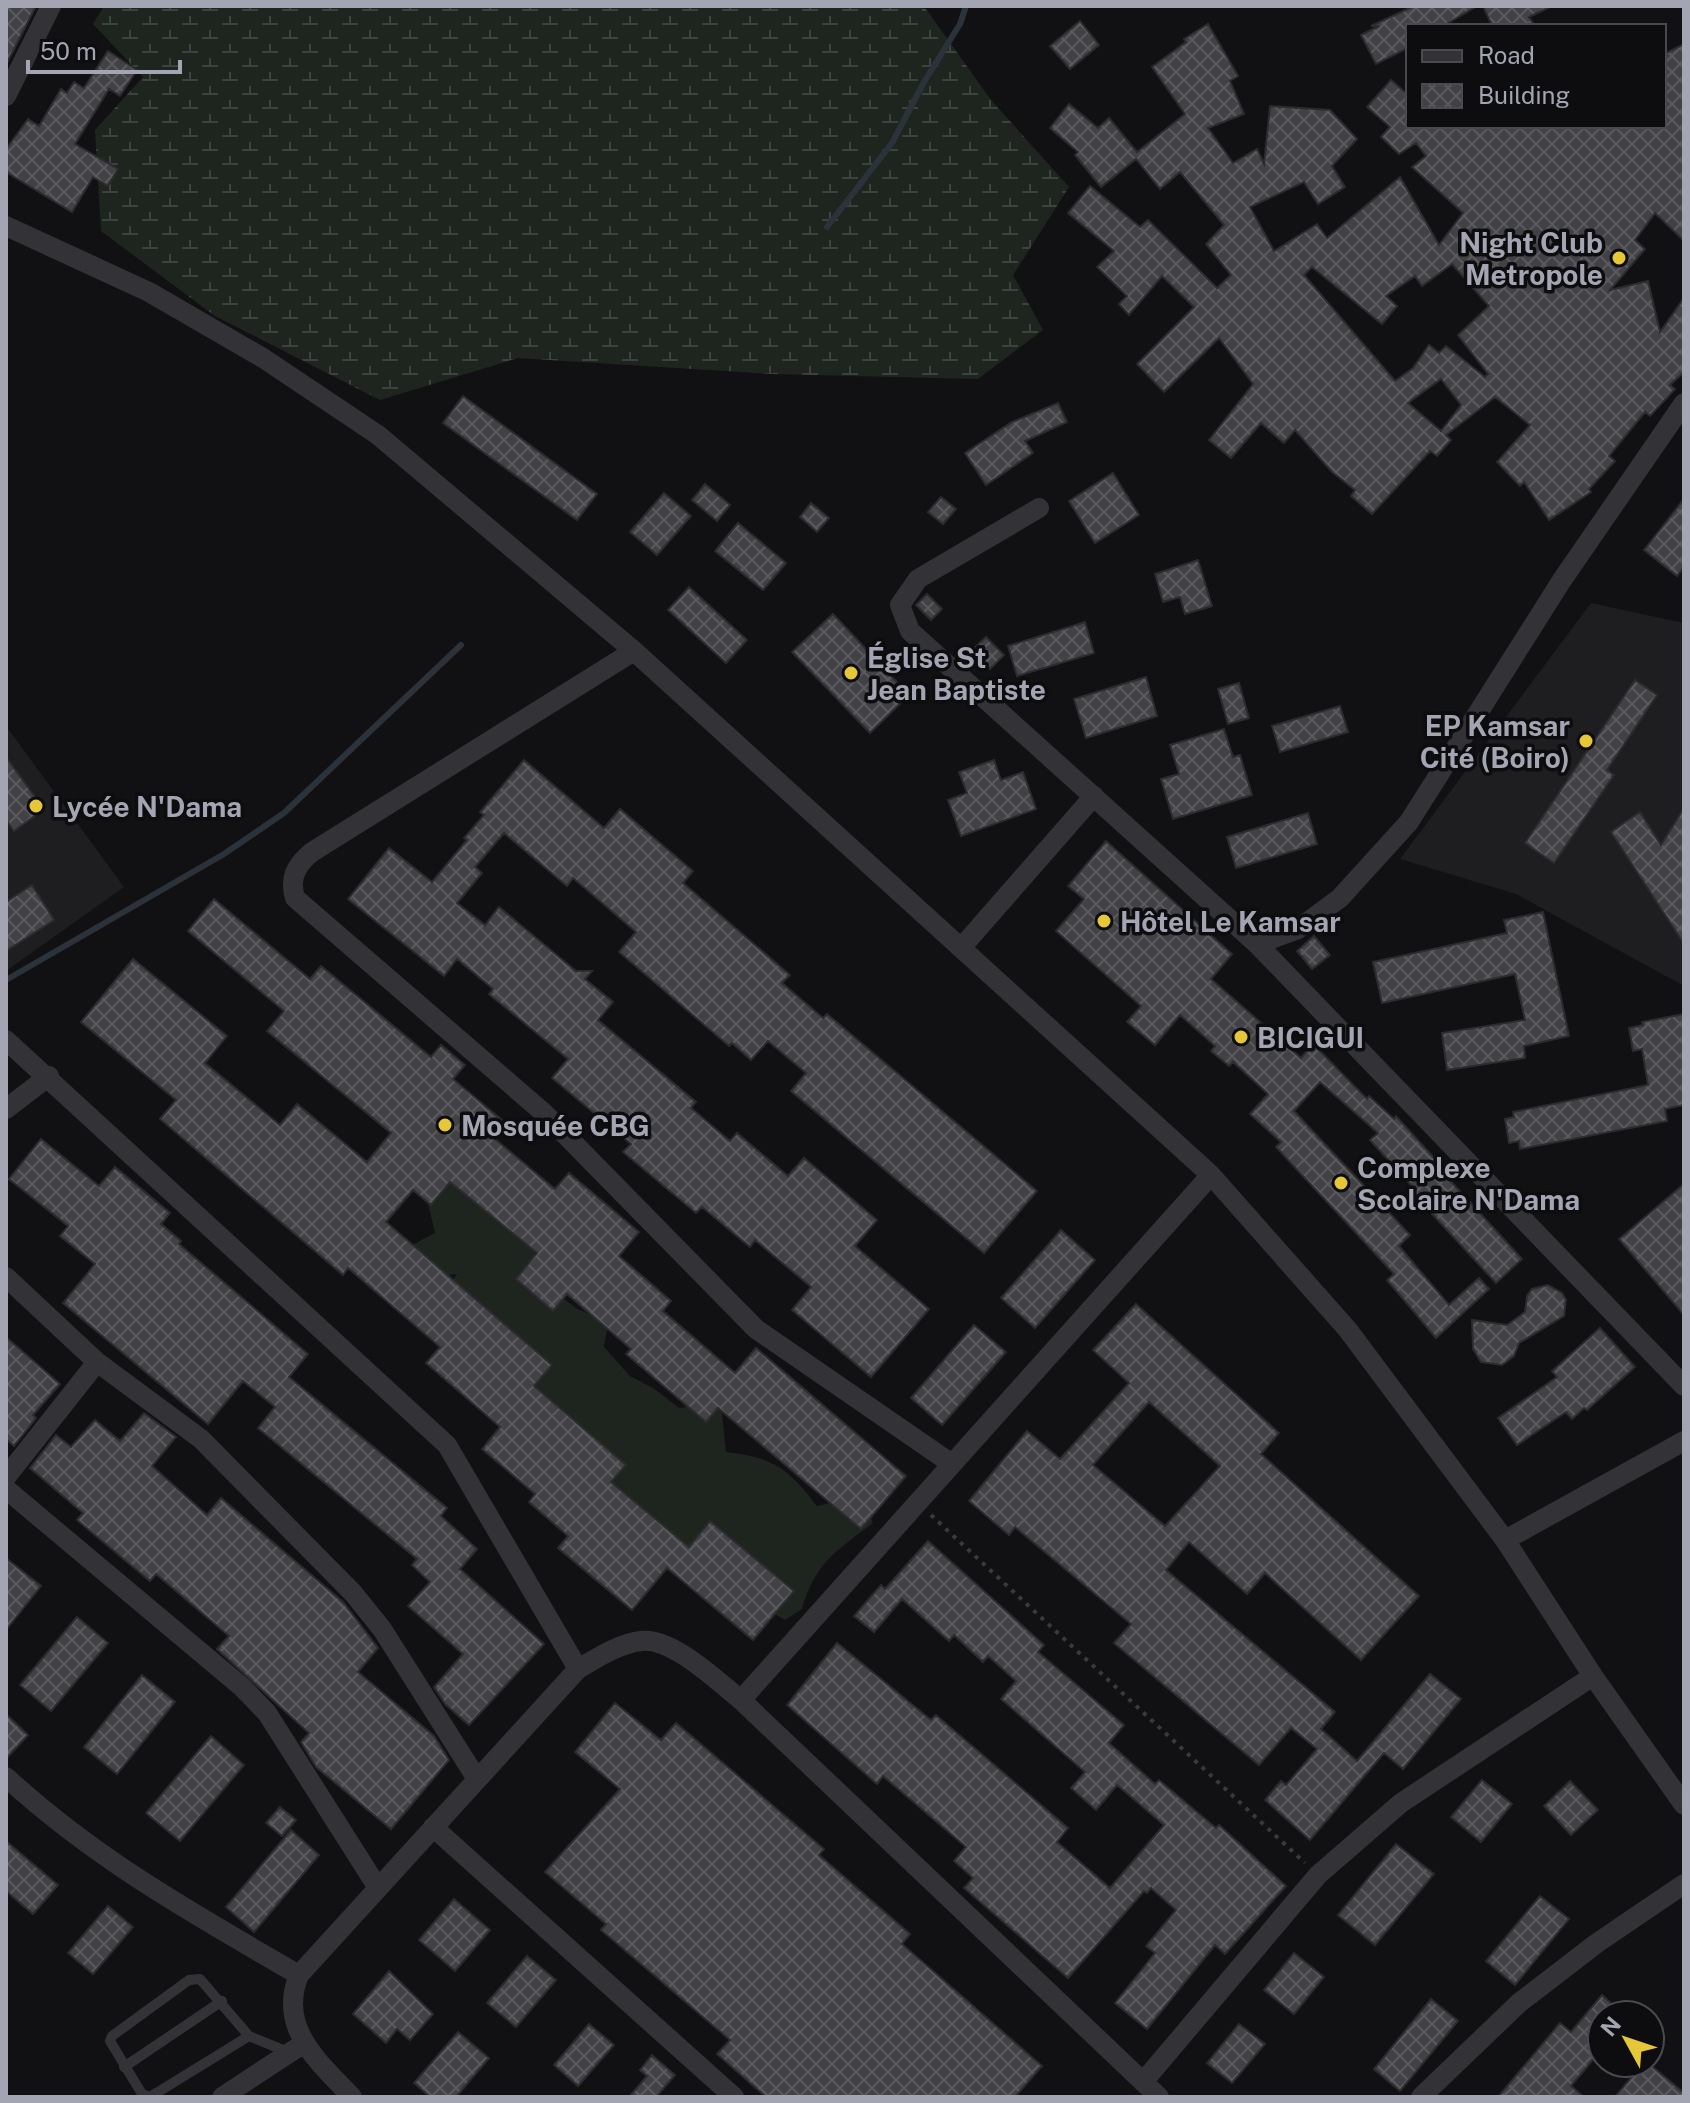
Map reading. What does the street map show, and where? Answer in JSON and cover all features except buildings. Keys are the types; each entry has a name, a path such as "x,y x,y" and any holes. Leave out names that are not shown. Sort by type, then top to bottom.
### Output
{"street":[{"path":"6,96 51,6"},
{"path":"6,226 149,292 263,358 378,435 634,651 1211,1175 1348,1330 1505,1540 1593,1676 1684,1805"},
{"path":"1257,944 1298,929 1340,898 1409,822 1562,580 1684,403"},
{"path":"1039,508 918,579 900,605 910,631 1257,944 1684,1386"},
{"path":"634,651 312,852 294,873 292,887 295,898 544,1113 756,1329 952,1464"},
{"path":"961,948 1094,796"},
{"path":"6,1040 447,1445 578,1669"},
{"path":"6,1109 42,1070"},
{"path":"741,1700 1211,1175"},
{"path":"6,1277 97,1362 201,1439 353,1593 382,1629 477,1779"},
{"path":"6,1477 97,1362"},
{"path":"1505,1540 1684,1441"},
{"path":"6,1489 242,1687 267,1713 378,1888"},
{"path":"352,2097 297,2048 292,2004 299,1975 578,1669 612,1650 643,1640 676,1650 741,1700 1159,2097"},
{"path":"1143,2082 1318,1875 1401,1803 1593,1676"},
{"path":"6,1777 43,1811 145,1887 299,1975"},
{"path":"433,1827 734,2097"},
{"path":"1421,2097 1519,2003 1597,1943 1684,1884"},
{"path":"222,2097 297,2048"}],"lane":[{"path":"249,2036 150,2097 142,2094 110,2041 112,2036 189,1980 200,1979 249,2036 297,2048"},
{"path":"124,2067 222,2001"}],"path":[{"path":"918,1502 1318,1875"}],"shaded area":[{"name":"EP Kamsar Cité (Boiro)","path":"1591,603 1684,623 1684,986 1516,894 1400,859"},
{"name":"Lycée N'Dama","path":"6,726 124,887 6,971"}],"green space":[{"path":"104,6 919,6 926,9 991,100 1069,187 1013,275 1043,330 978,379 772,374 518,358 380,400 215,316 101,231 95,130 143,77 93,24"},
{"path":"458,1173 467,1197 494,1190 521,1218 534,1247 531,1274 576,1308 608,1323 604,1347 630,1376 653,1388 679,1408 721,1404 726,1452 756,1457 779,1467 798,1483 817,1506 861,1495 873,1523 828,1559 813,1580 802,1609 785,1620 718,1580 658,1552 442,1297 457,1274 427,1277 407,1269 414,1244 435,1233 424,1186"}],"waterway":[{"path":"827,227 892,143 924,82 960,24 966,6"},
{"path":"6,980 224,854 284,813 461,645"}],"place":[{"name":"Night Club Metropole","path":"1619,258"},
{"name":"Église St Jean Baptiste","path":"851,673"},
{"name":"EP Kamsar Cité (Boiro)","path":"1586,741"},
{"name":"Lycée N'Dama","path":"36,806"},
{"name":"Hôtel Le Kamsar","path":"1104,921"},
{"name":"BICIGUI","path":"1241,1037"},
{"name":"Mosquée CBG","path":"445,1125"},
{"name":"Complexe Scolaire N'Dama","path":"1341,1183"}]}
